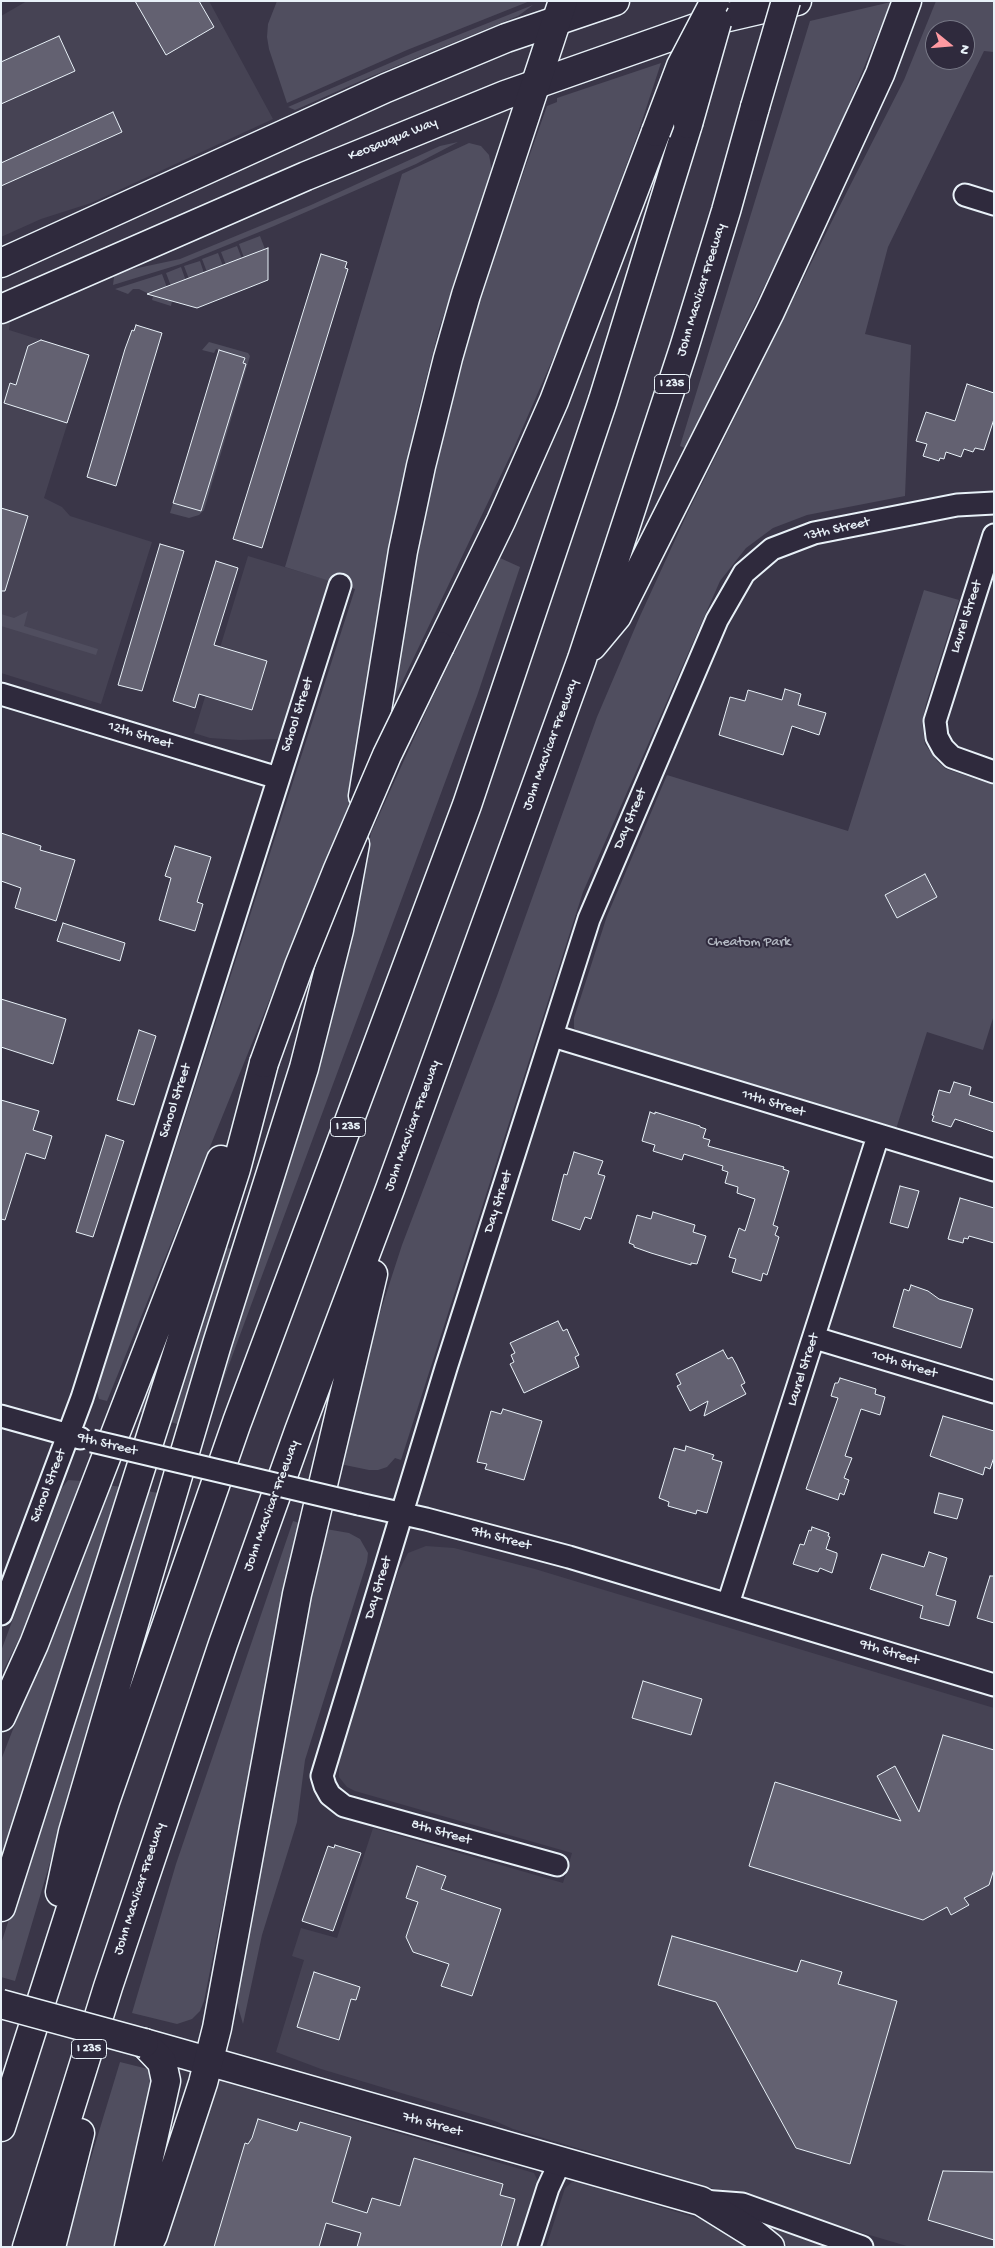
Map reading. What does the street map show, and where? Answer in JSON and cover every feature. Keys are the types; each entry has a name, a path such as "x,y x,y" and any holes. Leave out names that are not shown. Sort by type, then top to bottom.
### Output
{"main road":[{"path":"1,263 386,88 506,38 560,10 614,1"},
{"path":"1,1717 34,1644 220,1161 263,1066 299,966 338,869 387,755 500,521 554,401 681,66 715,1"},
{"name":"I 235","path":"1,2127 52,1965 144,1688 236,1422 467,805 603,400 688,124 722,1"},
{"name":"John MacVicar Freeway","path":"27,2247 153,1851 260,1536 390,1189 582,659 684,348 726,211 786,1"},
{"name":"Keosauqua Way","path":"1,309 306,176 536,84 724,18 796,1"},
{"path":"582,659 617,616 770,312 880,74 907,1"},
{"path":"52,1965 59,1899 72,1832 209,1371 304,1068 322,1002 339,930 379,711 403,552 421,466 448,358 466,295 560,10"},
{"path":"1,1907 236,1169 263,1066"},
{"path":"147,2247 153,2235 209,2062 219,2019 297,1594 332,1440 363,1322 390,1189"},
{"path":"51,2247 153,1851"},
{"name":"7th Street","path":"1,2004 561,2160 701,2201"},
{"path":"129,2247 166,2081 162,2062 144,2043"},
{"path":"701,2201 754,2234 770,2247"}],"street":[{"path":"964,195 994,204"},
{"name":"13th Street","path":"717,620 744,573 772,549 793,540 814,533 957,505 994,502"},
{"name":"Laurel Street","path":"994,535 935,721 937,737 943,748 952,757 994,772"},
{"name":"School Street","path":"1,1614 68,1435 124,1267 340,585"},
{"name":"Day Street","path":"330,1795 325,1786 322,1771 589,919 717,620"},
{"name":"12th Street","path":"1,694 278,778"},
{"name":"11th Street","path":"553,1036 994,1170"},
{"name":"Laurel Street","path":"728,1604 815,1338 878,1136"},
{"name":"10th Street","path":"815,1338 994,1392"},
{"name":"9th Street","path":"1,1416 92,1442 402,1513 569,1557 994,1685"},
{"name":"8th Street","path":"330,1795 344,1806 557,1865"},
{"path":"529,2247 548,2188 561,2160"},
{"name":"7th Street","path":"701,2201 742,2204 862,2247"}],"shaded area":[{"path":"27,1 209,1 273,119 91,203 41,219 1,237 1,16"},
{"path":"13,319 10,322 9,330 89,355 44,498 62,507 70,516 152,542 101,704 1,673 1,324"},
{"path":"248,556 331,581 278,739 240,740 210,738 194,733"},
{"path":"426,1546 454,1548 535,1569 994,1708 994,2247 910,2247 513,2129 495,2121 321,2069 276,2052 304,1960 292,1956 301,1928 337,1938 373,1828 563,1883 572,1853 355,1791 347,1787 339,1777 339,1762 398,1572 408,1553"},
{"path":"217,2080 534,2173 539,2183 518,2247 160,2247"},
{"path":"576,2181 706,2221 752,2247 546,2247 565,2188"},
{"path":"747,2213 831,2247 789,2247"}],"green space":[{"path":"277,1 530,1 407,50 287,103 269,49 267,37 268,24"},
{"path":"936,1 994,1 994,52 984,51 975,69 975,20 928,20"},
{"path":"891,2 824,164 685,448 680,446 810,21"},
{"path":"533,5 518,16 295,110 288,107 413,53"},
{"path":"925,28 925,70 975,70 888,247 865,334 911,345 905,496 807,515 773,528 746,548 720,581 583,892 401,1460 395,1458 387,1467 378,1470 340,1464 376,1325 402,1245 497,996 597,717 640,616 687,514 904,80"},
{"path":"661,63 637,136 565,331 512,452 393,701 413,564 442,441 484,284 547,106 557,102 557,98"},
{"path":"458,142 416,164 274,226 181,264 113,285 114,277 119,272 180,259 311,205 440,146"},
{"path":"469,143 481,146 489,155 492,171 439,329 418,411 397,516 353,794 107,1401 99,1399 97,1391 355,589 285,567 402,174"},
{"path":"260,236 265,249 244,258 239,244"},
{"path":"237,246 242,259 226,265 221,252"},
{"path":"218,253 223,266 207,272 202,259"},
{"path":"200,261 204,273 189,279 184,266"},
{"path":"181,267 186,281 171,286 166,273"},
{"path":"162,274 172,301 171,306 152,300 153,296 139,289 133,289 128,294 115,289"},
{"path":"209,342 248,353 250,356 204,510 199,515 189,518 170,513 173,503 201,511 245,358 216,349 214,353 202,350"},
{"path":"500,558 520,567 477,696 204,1432 360,890 371,833 430,703"},
{"name":"Cheatom Park","path":"924,590 959,600 926,704 922,722 925,744 937,761 946,769 994,785 994,1015 983,1050 927,1032 896,1129 578,1032 574,1028 574,1018 607,916 667,775 848,831"},
{"path":"28,611 24,626 98,649 96,655 1,626 1,614 14,618"},
{"path":"223,1246 234,1250 180,1425 168,1421"},
{"path":"164,1338 168,1339 146,1414 137,1411"},
{"path":"68,1480 82,1481 25,1627 1,1675 1,1651 62,1488"},
{"path":"108,1485 121,1487 1,1867 1,1760"},
{"path":"146,1491 159,1493 15,1981 1,1977 1,1944"},
{"path":"293,1521 300,1523 204,2001 200,2011 192,2019 177,2024 132,2013 176,1864"},
{"path":"326,1529 349,1533 360,1539 368,1553 367,1562 305,1760 297,1822 262,1935 243,2024 234,1993 268,1829 289,1701"},
{"path":"120,2062 148,2069 154,2075 116,2247 64,2247"}],"building":[{"path":"135,1 199,1 214,27 166,55"},
{"path":"59,36 75,71 1,104 1,62"},
{"path":"113,112 122,132 1,186 1,163"},
{"path":"268,248 268,280 197,308 147,294"},
{"path":"321,254 347,262 345,268 348,269 262,548 233,539"},
{"path":"136,325 162,333 116,486 87,477 125,349 132,330 134,331"},
{"path":"41,340 89,355 67,423 4,403 10,383 16,385 28,346"},
{"path":"219,350 245,358 243,363 246,364 201,511 173,503"},
{"path":"967,384 994,393 994,419 984,450 975,448 973,452 964,449 961,457 946,452 944,459 940,458 939,461 923,456 927,444 916,441 926,412 955,421"},
{"path":"1,508 28,516 5,591 1,591"},
{"path":"160,544 184,551 142,691 118,685"},
{"path":"216,561 238,568 214,645 267,661 252,710 199,694 195,708 173,701"},
{"path":"785,689 801,694 798,705 826,713 819,735 792,726 783,755 719,735 730,697 745,701 748,690 782,700"},
{"path":"1,833 41,846 40,850 75,860 56,921 15,908 21,888 1,881"},
{"path":"175,846 211,857 197,902 203,904 195,931 159,920 171,878 165,876"},
{"path":"925,874 937,897 897,918 885,895"},
{"path":"63,923 125,943 120,961 57,941"},
{"path":"1,999 66,1019 53,1064 1,1047"},
{"path":"139,1030 156,1036 134,1105 117,1100"},
{"path":"954,1082 971,1087 969,1095 994,1103 994,1132 955,1119 951,1127 932,1121 939,1090 950,1093"},
{"path":"1,1100 39,1111 33,1130 52,1136 45,1159 26,1153 5,1220 1,1219"},
{"path":"650,1112 706,1129 703,1138 710,1140 708,1146 784,1167 783,1169 789,1171 773,1225 778,1227 775,1235 779,1237 767,1275 763,1273 761,1281 732,1272 736,1259 729,1257 739,1228 745,1231 755,1199 737,1193 738,1187 725,1183 728,1172 722,1170 723,1166 684,1154 682,1160 653,1151 655,1145 642,1141"},
{"path":"106,1135 124,1141 93,1237 76,1232"},
{"path":"574,1152 603,1161 598,1174 605,1176 591,1219 585,1217 580,1230 552,1220 564,1174 567,1175"},
{"path":"900,1186 919,1191 908,1228 890,1223"},
{"path":"960,1198 994,1208 994,1243 969,1236 968,1239 964,1238 963,1243 948,1239"},
{"path":"653,1212 695,1225 693,1232 706,1236 697,1264 691,1263 691,1265 651,1253 634,1247 634,1245 629,1243 637,1215 651,1219"},
{"path":"911,1285 928,1291 939,1299 973,1309 961,1348 893,1327 904,1289 909,1291"},
{"path":"558,1321 563,1331 567,1329 579,1355 575,1357 579,1367 524,1393 510,1364 514,1362 511,1355 515,1353 510,1343"},
{"path":"723,1350 728,1359 732,1357 736,1364 745,1383 741,1385 746,1394 704,1416 708,1401 690,1411 677,1386 681,1384 676,1374"},
{"path":"840,1378 876,1389 875,1394 885,1397 880,1415 861,1409 845,1456 852,1458 844,1478 849,1480 844,1495 840,1493 838,1500 806,1489 838,1398 831,1396 835,1383 838,1383"},
{"path":"503,1409 542,1421 524,1480 485,1469 487,1464 477,1462 491,1411 501,1414"},
{"path":"943,1416 994,1431 994,1457 990,1469 985,1467 983,1475 930,1456"},
{"path":"686,1446 714,1455 712,1459 722,1462 707,1513 697,1510 696,1514 668,1506 669,1502 659,1498 674,1448 685,1451"},
{"path":"939,1493 963,1499 957,1519 934,1513"},
{"path":"812,1527 829,1533 828,1536 830,1537 826,1549 837,1553 832,1573 820,1568 818,1572 793,1564 800,1544 804,1545 809,1530 811,1531"},
{"path":"929,1552 947,1558 936,1595 956,1601 949,1626 920,1618 923,1606 870,1589 882,1554 924,1567"},
{"path":"990,1576 994,1576 994,1623 977,1618"},
{"path":"643,1681 702,1699 691,1735 632,1718"},
{"path":"943,1735 994,1750 994,1869 989,1885 964,1898 969,1905 951,1915 947,1907 923,1920 749,1866 775,1782 901,1821 877,1776 895,1766 919,1812"},
{"path":"335,1845 361,1853 333,1931 302,1921 328,1846 334,1848"},
{"path":"417,1866 446,1876 441,1889 501,1909 472,1996 441,1986 449,1964 413,1952 406,1937 418,1902 406,1898"},
{"path":"672,1936 797,1972 801,1960 842,1972 838,1984 897,2001 850,2164 796,2148 716,2002 658,1985"},
{"path":"314,1972 360,1987 356,2000 351,1999 339,2040 297,2027"},
{"path":"258,2119 297,2131 300,2122 351,2137 332,2202 367,2213 372,2198 400,2206 414,2158 503,2184 500,2195 515,2199 501,2247 357,2247 361,2233 326,2223 319,2247 214,2247 245,2143 248,2144 252,2138"},
{"path":"943,2171 994,2172 994,2240 928,2220"}]}
